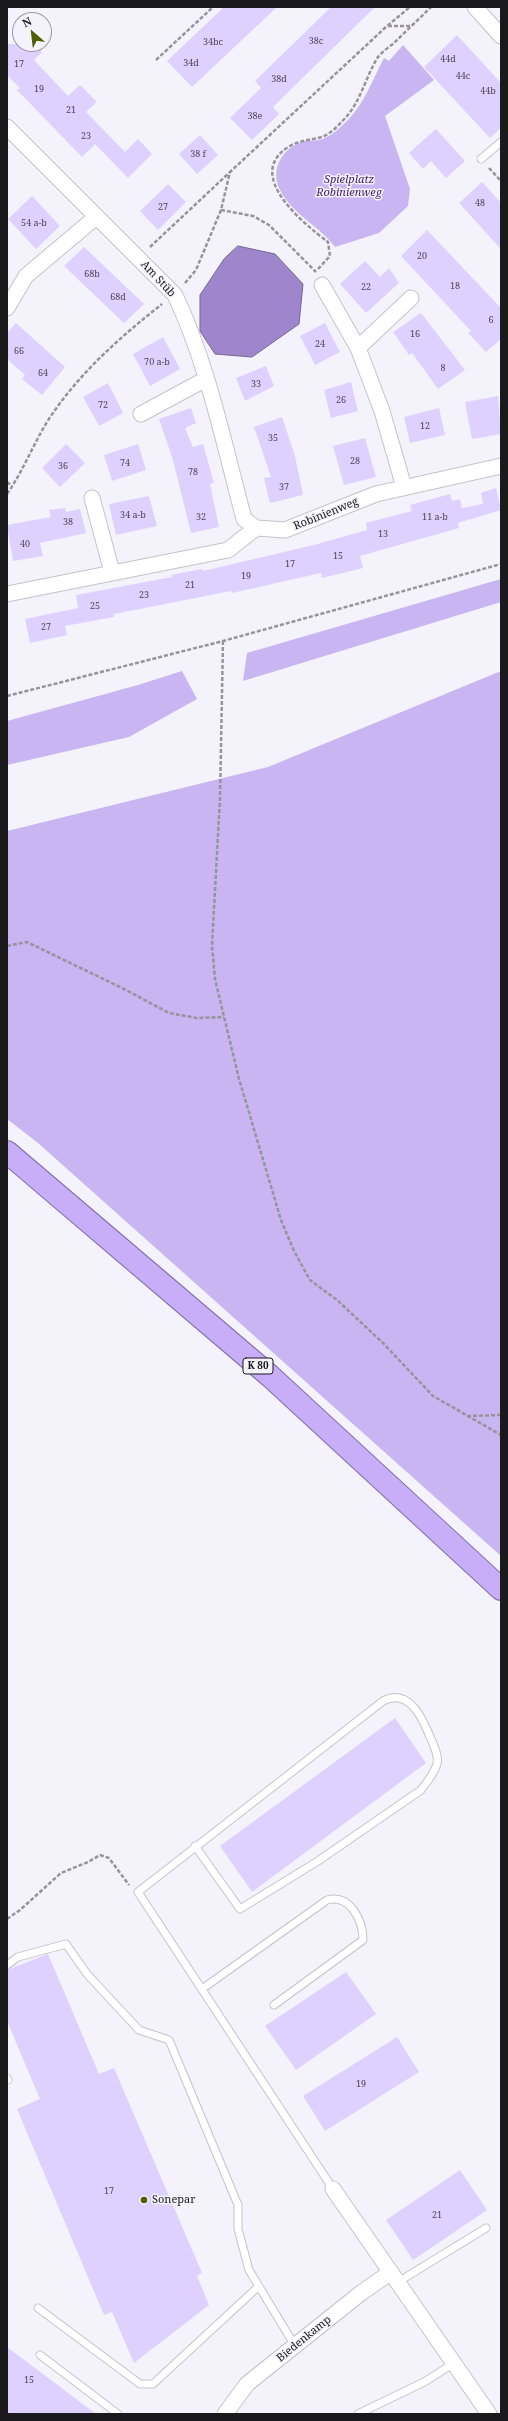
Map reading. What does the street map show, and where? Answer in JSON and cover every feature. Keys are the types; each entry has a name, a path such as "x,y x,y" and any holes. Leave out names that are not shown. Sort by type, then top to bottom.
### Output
{"highway":[{"name":"K 80","path":"7,1152 270,1376 501,1589"}],"street":[{"path":"475,7 501,36"},
{"name":"Am Stüb","path":"7,127 175,295 188,324 206,379 244,519 256,528"},
{"path":"7,308 26,276 96,217"},
{"path":"318,279 358,348 382,411 404,487"},
{"path":"358,348 411,298"},
{"path":"142,414 206,379"},
{"name":"Robinienweg","path":"256,528 285,530 376,494 501,466"},
{"path":"92,498 112,572"},
{"path":"7,594 228,550 256,528"},
{"path":"333,2189 489,2414"},
{"name":"Biedenkamp","path":"225,2414 247,2384 295,2346 394,2277"}],"lane":[{"path":"481,159 501,142"},
{"path":"196,1846 240,1909 318,1861 421,1790 433,1775 438,1762 426,1726 413,1706 401,1698 391,1697 196,1846 138,1892 333,2189"},
{"path":"202,1989 327,1900 334,1898 345,1900 356,1914 363,1928 363,1940 274,2005"},
{"path":"7,1965 18,1957 66,1944 87,1974 139,2030 169,2040 238,2204 238,2229 250,2270 295,2346"},
{"path":"394,2277 486,2228"},
{"path":"38,2308 140,2384 153,2384 259,2286"},
{"path":"40,2355 118,2414"},
{"path":"358,2414 426,2380 454,2363"}],"path":[{"path":"156,60 213,7"},
{"path":"138,258 387,26 410,7"},
{"path":"221,210 253,216 269,225 318,279 330,256 328,242 303,222 280,196 274,182 273,166 280,154 289,146 301,140 322,136 337,127 358,104 379,56 432,7"},
{"path":"387,26 411,26"},
{"path":"481,159 501,181"},
{"path":"7,494 48,421 83,376 127,332 175,295 196,270 221,210 230,172"},
{"path":"7,482 12,486"},
{"path":"7,696 223,641 501,564"},
{"path":"223,641 220,798 212,946 215,979 239,1079 281,1220 294,1251 310,1280 349,1311 433,1396 501,1436"},
{"path":"7,946 27,942 126,990 169,1014 197,1018 224,1017"},
{"path":"467,1416 501,1415"},
{"path":"7,1920 61,1872 88,1862 100,1855 109,1858 133,1891 138,1892"}],"green space":[{"name":"Spielplatz Robinienweg","path":"403,45 434,80 385,116 410,189 408,206 379,233 335,247 322,233 291,206 279,188 276,173 278,166 285,153 297,144 305,141 323,139 344,124 353,114 368,91 384,58 389,61"},
{"path":"501,579 501,602 243,681 247,653"},
{"path":"182,671 197,699 129,737 7,765 7,721 138,685"},
{"path":"501,671 501,1556 38,1143 7,1119 7,831 268,767"}],"shaded area":[{"path":"238,246 275,254 303,284 299,324 252,357 215,354 200,331 200,295 224,259"}],"building":[{"path":"224,7 277,7 192,87 167,61"},
{"path":"331,7 375,7 273,107 279,114 252,140 230,118 261,88 255,81"},
{"path":"457,35 501,83 501,128 490,138 424,67"},
{"path":"7,44 12,44 12,52 42,52 34,60 68,96 80,85 97,102 86,112 125,152 138,139 152,154 128,178 95,144 82,157 17,90 20,88 7,75"},
{"path":"436,129 465,161 446,178 431,161 423,169 409,153"},
{"path":"200,135 218,155 197,174 179,154"},
{"path":"482,182 501,203 501,249 459,203"},
{"path":"168,184 186,202 158,230 140,211"},
{"path":"32,196 60,226 36,249 8,219"},
{"path":"427,230 501,308 501,339 486,352 468,333 471,331 401,256"},
{"path":"84,247 144,304 124,323 64,266"},
{"path":"365,261 380,277 389,268 399,283 366,313 340,284"},
{"path":"421,313 465,370 438,389 412,353 409,355 393,332"},
{"path":"16,323 65,367 42,395 22,379 25,375 7,359 7,333"},
{"path":"325,323 340,352 315,365 300,336"},
{"path":"163,337 180,369 150,386 133,354"},
{"path":"266,366 274,386 245,401 236,378"},
{"path":"351,382 358,411 331,418 324,390"},
{"path":"108,383 123,413 99,426 83,397"},
{"path":"498,396 501,434 472,439 465,402"},
{"path":"191,408 196,423 185,428 193,447 203,444 214,483 210,484 219,527 191,533 173,460 159,419"},
{"path":"439,408 445,435 410,443 404,417"},
{"path":"282,417 295,456 303,495 270,503 264,478 271,477 254,427"},
{"path":"365,438 376,477 344,485 333,446"},
{"path":"66,444 85,463 60,487 42,468"},
{"path":"138,444 146,470 112,481 104,455"},
{"path":"496,488 501,510 458,523 459,528 360,556 363,568 322,578 321,573 232,593 231,591 114,614 114,617 65,626 67,635 30,643 25,619 78,608 76,595 172,577 171,575 202,569 203,571 314,545 367,530 366,523 412,511 410,505 450,494 452,501 460,499 462,508 483,504 481,493"},
{"path":"149,496 157,526 116,535 109,504"},
{"path":"65,508 66,512 80,509 86,533 40,543 43,556 13,561 7,525 51,517 49,510"},
{"path":"395,1718 426,1763 252,1892 220,1846"},
{"path":"48,1954 99,2074 114,2068 202,2273 197,2276 209,2305 134,2363 112,2312 104,2315 17,2109 40,2099 7,2021 7,1970"},
{"path":"346,1972 376,2014 296,2070 265,2026"},
{"path":"397,2037 419,2072 325,2131 303,2096"},
{"path":"460,2170 487,2210 413,2260 386,2220"},
{"path":"7,2347 96,2414 7,2414"}],"place":[{"name":"Sonepar","path":"144,2200"}]}
